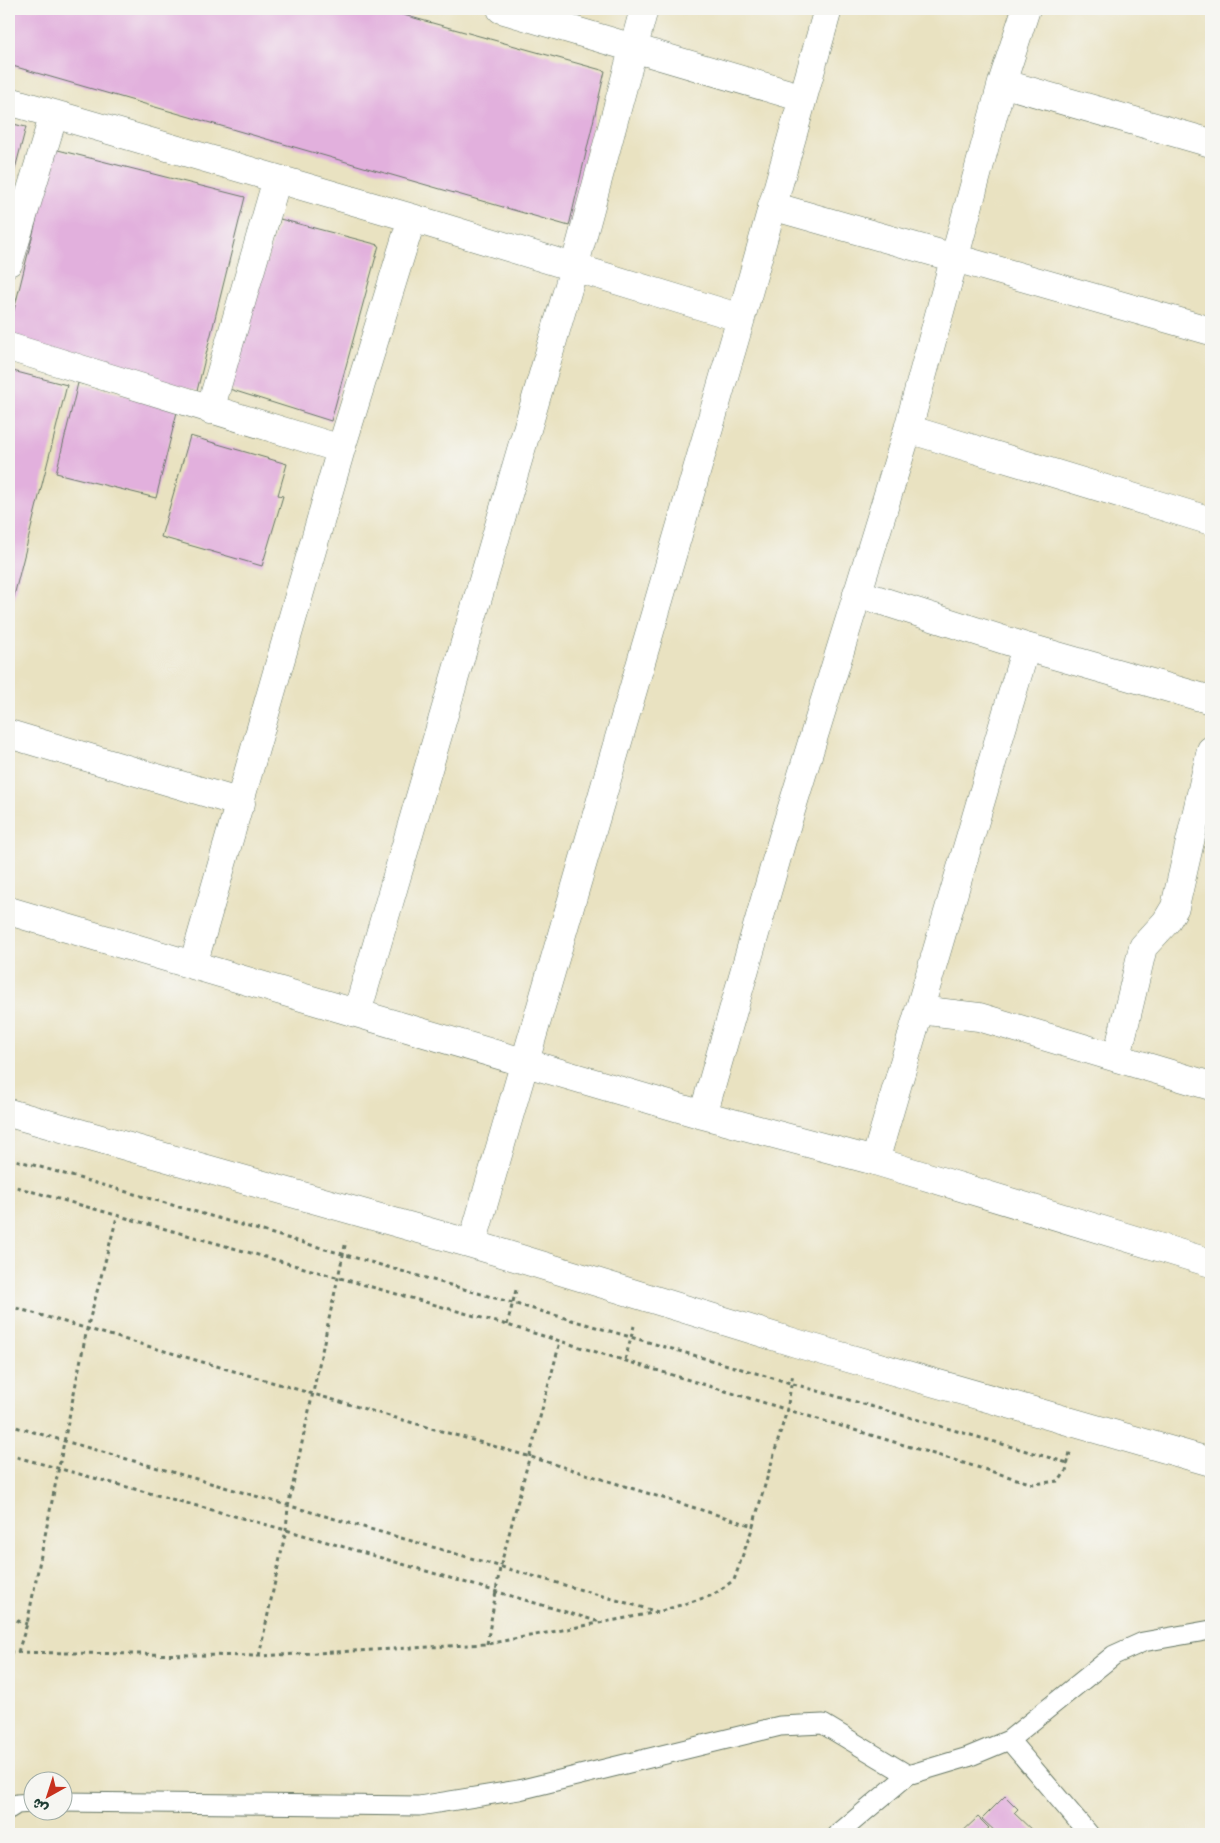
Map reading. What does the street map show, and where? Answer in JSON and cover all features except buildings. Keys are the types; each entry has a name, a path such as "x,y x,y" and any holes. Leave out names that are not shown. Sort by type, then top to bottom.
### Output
{"street":[{"path":"501,9 802,98"},
{"path":"357,1012 574,268 644,9"},
{"path":"472,1244 523,1062 741,318 828,9"},
{"path":"703,1115 857,593 908,430 1002,83 1026,9"},
{"path":"1002,83 1211,143"},
{"path":"9,100 412,218 741,318"},
{"path":"9,262 54,114"},
{"path":"210,410 277,179"},
{"path":"772,206 1211,331"},
{"path":"193,965 341,449 412,218"},
{"path":"9,347 341,449"},
{"path":"908,430 1211,521"},
{"path":"857,593 1026,647 1211,700"},
{"path":"876,1161 1026,647"},
{"path":"9,734 241,803"},
{"path":"1117,1057 1144,948 1166,922 1175,907 1211,750"},
{"path":"9,911 703,1115 876,1161 1211,1263"},
{"path":"919,1010 979,1017 1211,1086"},
{"path":"9,1113 472,1244 799,1344 1076,1425 1211,1462"}],"lane":[{"path":"838,1834 908,1775 968,1758 1009,1740 1114,1655 1143,1642 1211,1630"},
{"path":"72,1802 419,1806 519,1790 780,1726 823,1724 908,1775"},
{"path":"1009,1740 1089,1834"},
{"path":"9,1809 17,1804 22,1804"}],"path":[{"path":"9,1158 343,1256 1068,1463"},
{"path":"9,1185 507,1326 1033,1484 1059,1482 1066,1471 1076,1425"},
{"path":"259,1656 286,1530 288,1507 353,1210"},
{"path":"18,1652 27,1624 62,1442 87,1330 117,1217"},
{"path":"507,1326 523,1260"},
{"path":"9,1306 531,1457 753,1526"},
{"path":"487,1644 500,1568 560,1342"},
{"path":"9,1652 259,1656 487,1644 658,1612 713,1595 734,1580 753,1526 787,1410"},
{"path":"9,1425 62,1442 658,1612"},
{"path":"9,1456 286,1530 496,1593 602,1622"},
{"path":"9,1618 27,1624"}]}
